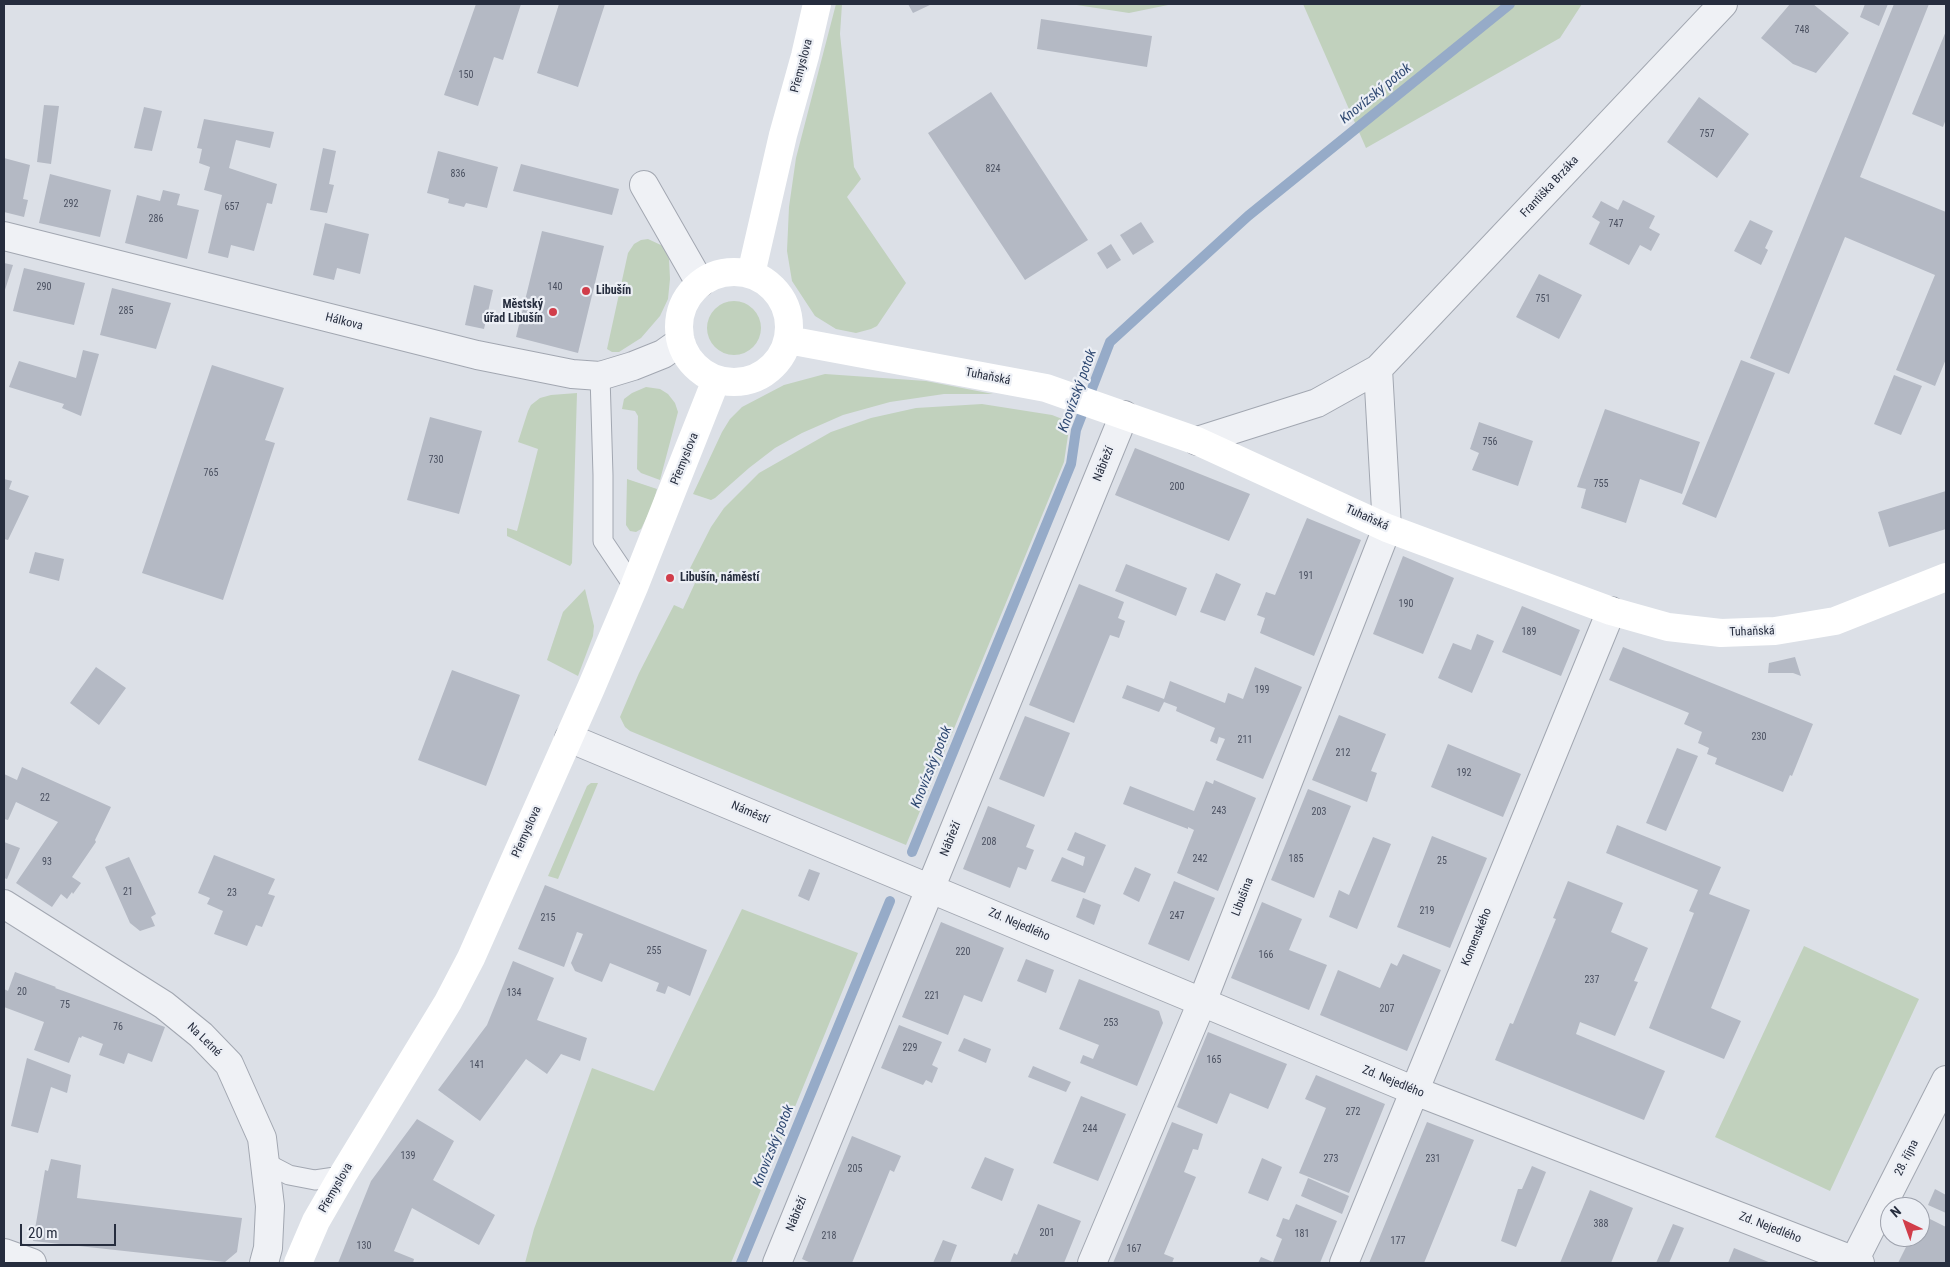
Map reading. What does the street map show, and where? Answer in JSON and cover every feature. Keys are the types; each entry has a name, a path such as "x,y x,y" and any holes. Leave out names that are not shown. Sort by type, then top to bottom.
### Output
{"street":[{"name":"Přemyslova","path":"751,274 783,135 818,4"},
{"name":"Františka Brzáka","path":"1197,442 1318,403 1378,370 1723,4"},
{"path":"644,185 700,284"},
{"name":"Hálkova","path":"4,236 477,355 572,374 600,376 663,354 680,342"},
{"path":"740,272 751,274 769,284 782,300 789,319 788,340 778,360 761,375 740,382 716,380 698,370 690,362 680,342 679,320 681,310 686,300 700,284 719,274 740,272"},
{"name":"Tuhaňská","path":"788,340 1055,390 1197,442 1387,528 1610,611 1668,627 1721,633 1775,631 1835,621 1946,577"},
{"path":"1378,370 1387,528"},
{"name":"Přemyslova","path":"298,1263 316,1222 342,1176 448,1002 471,958 634,587 716,380"},
{"name":"Nábřeží","path":"777,1263 930,888 1117,412"},
{"name":"Libušina","path":"1092,1263 1202,1002 1387,528"},
{"name":"Komenského","path":"1344,1263 1610,611"},
{"name":"Náměstí","path":"569,738 930,888"},
{"name":"Zd. Nejedlého","path":"930,888 1415,1091 1856,1262"},
{"name":"Na Letné","path":"4,904 164,1005 201,1035 229,1064 262,1138 270,1206 268,1248 264,1263"},
{"name":"28. října","path":"1856,1262 1946,1080"},
{"path":"4,1253 32,1263"}],"lane":[{"path":"600,376 603,541 634,587"},
{"path":"266,1163 289,1176 316,1180 342,1176"}],"green space":[{"path":"836,4 842,4 840,34 854,167 861,179 847,197 906,283 877,326 856,333 836,329 815,316 792,281 787,251 789,207 796,158"},
{"path":"1070,4 1173,4 1129,13"},
{"path":"1303,4 1582,4 1560,38 1366,148"},
{"path":"648,239 663,246 669,259 668,299 660,316 641,338 619,352 612,352 607,349 628,253 634,244"},
{"path":"729,301 739,301 749,305 757,313 761,328 757,343 749,351 739,355 729,355 719,351 711,343 707,333 707,323 711,313 719,305"},
{"path":"825,374 926,381 993,394 944,394 890,402 843,415 802,433 775,448 715,498 711,500 693,494 722,432 730,419 742,407 784,385"},
{"path":"646,387 660,389 668,394 675,403 678,412 660,480 641,473 637,469 638,416 635,411 622,409 624,399"},
{"path":"577,393 572,563 570,566 507,536 507,528 517,531 538,449 518,442 531,405 540,398 551,395"},
{"path":"982,404 1052,415 1070,422 1064,462 906,845 630,731 625,727 620,717 639,673 674,605 683,609 695,583 685,578 711,527 724,508 759,473 831,432 871,418 916,408"},
{"path":"627,479 657,489 652,507 641,529 636,532 630,531 626,525"},
{"path":"585,589 594,626 593,636 578,676 547,660 563,612"},
{"path":"591,783 598,783 558,879 548,876 587,786"},
{"path":"742,909 858,953 731,1263 525,1263 534,1229 592,1068 654,1091"},
{"path":"1804,946 1919,999 1830,1191 1715,1137"}],"building":[{"path":"476,4 521,4 503,60 494,57 478,106 444,95"},
{"path":"559,4 605,4 578,87 537,73"},
{"path":"908,4 932,4 913,13"},
{"path":"1790,4 1813,4 1849,33 1816,73 1793,64 1761,38"},
{"path":"1865,4 1888,4 1879,26 1860,17"},
{"path":"1894,4 1929,4 1860,177 1946,212 1946,359 1935,386 1896,370 1935,275 1845,237 1789,374 1750,358"},
{"path":"1041,19 1152,36 1147,67 1037,49"},
{"path":"1946,31 1946,119 1943,127 1912,114"},
{"path":"991,92 1088,240 1025,280 928,133"},
{"path":"1699,97 1749,134 1717,178 1667,142"},
{"path":"44,105 59,106 51,164 37,162"},
{"path":"144,107 162,111 152,151 134,148"},
{"path":"204,119 274,132 270,148 236,140 229,168 277,184 272,204 267,203 254,251 231,245 228,258 208,253 222,195 204,190 210,167 199,163 202,149 197,148"},
{"path":"323,148 336,151 329,184 334,185 327,213 310,210"},
{"path":"438,151 498,167 487,208 466,203 464,207 448,203 449,199 427,193"},
{"path":"4,158 30,165 23,199 28,200 24,217 4,212"},
{"path":"521,164 619,189 612,215 513,191"},
{"path":"50,174 111,190 100,237 39,223"},
{"path":"163,190 180,194 177,205 199,210 187,259 125,243 137,195 160,201"},
{"path":"1623,200 1655,216 1649,228 1660,234 1651,251 1640,245 1629,265 1589,244 1600,222 1592,217 1601,201 1618,210"},
{"path":"1750,220 1773,231 1765,248 1768,250 1761,265 1734,251"},
{"path":"1141,222 1154,242 1133,255 1120,235"},
{"path":"325,223 369,234 360,274 337,268 334,280 313,275"},
{"path":"542,231 604,246 578,353 516,337"},
{"path":"1111,244 1121,260 1107,269 1097,253"},
{"path":"4,263 13,265 4,293"},
{"path":"24,268 85,283 74,325 13,311"},
{"path":"1539,274 1582,295 1559,339 1516,317"},
{"path":"474,285 493,290 484,329 465,325"},
{"path":"112,288 171,303 156,349 100,335"},
{"path":"83,350 99,354 81,416 62,408 64,404 9,387 19,361 76,378"},
{"path":"1741,360 1775,373 1716,518 1682,504"},
{"path":"212,365 284,388 265,440 275,443 223,600 142,573"},
{"path":"1894,375 1922,386 1901,435 1874,424"},
{"path":"1605,409 1700,442 1682,494 1640,479 1626,523 1581,508 1586,489 1577,487"},
{"path":"430,417 482,431 459,514 407,500"},
{"path":"1479,422 1533,441 1518,486 1472,470 1479,453 1470,449"},
{"path":"1135,448 1250,494 1229,541 1115,495"},
{"path":"4,479 12,481 9,489 29,496 8,540 4,539"},
{"path":"1946,491 1946,529 1889,547 1878,512"},
{"path":"1307,518 1361,540 1314,656 1260,633 1265,618 1257,615 1266,592 1275,595"},
{"path":"35,552 64,559 59,581 29,573"},
{"path":"1403,556 1454,578 1423,654 1373,634"},
{"path":"1126,564 1187,588 1176,616 1115,591"},
{"path":"1216,573 1241,584 1225,621 1200,612"},
{"path":"1079,584 1124,602 1118,618 1125,621 1119,638 1110,635 1074,723 1029,705"},
{"path":"1522,606 1580,630 1561,676 1502,652"},
{"path":"1477,634 1494,641 1472,693 1438,678 1453,643 1471,650"},
{"path":"1623,647 1813,724 1792,776 1790,775 1783,792 1715,764 1717,758 1707,754 1709,748 1698,743 1702,732 1684,724 1689,713 1609,680"},
{"path":"1795,657 1801,676 1793,673 1768,673 1769,663"},
{"path":"96,667 126,688 99,725 70,703"},
{"path":"1255,667 1302,687 1263,779 1216,760 1225,739 1219,737 1217,744 1210,741 1215,728 1176,711 1177,707 1164,702 1159,712 1122,698 1127,685 1164,699 1170,681 1225,703 1228,693 1243,699"},
{"path":"452,670 520,695 486,786 418,760"},
{"path":"1339,715 1386,734 1371,771 1377,773 1367,802 1312,780"},
{"path":"1025,716 1070,733 1044,797 999,779"},
{"path":"1448,744 1521,774 1503,817 1431,787"},
{"path":"1677,748 1698,756 1666,831 1646,823"},
{"path":"22,767 111,807 95,840 96,842 72,877 81,883 67,899 61,894 52,907 16,883 58,822 16,802 8,820 4,819 4,774 17,780"},
{"path":"1214,780 1256,798 1218,891 1177,873 1194,830 1123,804 1130,786 1194,811 1206,781 1213,784"},
{"path":"1308,789 1351,806 1314,898 1271,880"},
{"path":"988,806 1035,825 1026,847 1034,850 1026,870 1018,867 1010,888 963,869"},
{"path":"1617,825 1721,867 1709,894 1750,910 1711,1008 1741,1021 1724,1059 1649,1028 1694,913 1689,911 1698,890 1606,853"},
{"path":"1075,832 1106,845 1085,893 1051,881 1062,857 1083,866 1085,857 1067,850"},
{"path":"1432,836 1487,858 1450,948 1397,927"},
{"path":"1373,837 1391,844 1357,929 1329,917 1339,890 1349,895"},
{"path":"4,842 20,848 7,879 4,878"},
{"path":"214,855 275,879 268,894 275,896 262,927 256,925 247,946 214,934 223,911 207,904 210,898 198,893"},
{"path":"129,857 156,914 151,917 155,926 140,931 130,923 105,867"},
{"path":"1135,867 1151,874 1139,902 1123,894"},
{"path":"809,869 820,873 809,901 798,896"},
{"path":"1174,881 1215,898 1189,961 1148,944"},
{"path":"1568,881 1623,903 1611,932 1648,948 1634,981 1638,982 1615,1036 1580,1022 1576,1034 1665,1071 1644,1120 1495,1060 1510,1023 1513,1024 1556,919 1553,918"},
{"path":"545,885 707,950 690,996 668,986 665,994 656,991 659,983 610,963 602,982 575,971 571,963 583,934 577,932 564,967 518,949"},
{"path":"1083,898 1101,905 1094,925 1076,917"},
{"path":"1262,902 1302,919 1289,950 1327,965 1309,1010 1231,978"},
{"path":"941,922 1004,948 982,1002 964,995 948,1035 902,1017"},
{"path":"1403,954 1441,970 1407,1051 1320,1015 1338,970 1380,988 1391,963 1397,966"},
{"path":"1026,959 1054,970 1046,993 1017,981"},
{"path":"513,961 554,978 537,1020 587,1038 580,1061 561,1054 547,1074 526,1059 480,1121 438,1090 487,1025"},
{"path":"15,972 165,1027 152,1062 128,1053 124,1064 99,1055 103,1044 82,1036 81,1038 79,1037 69,1063 34,1050 44,1022 4,1007 4,989 8,991"},
{"path":"1079,979 1159,1011 1163,1023 1137,1086 1080,1063 1083,1055 1093,1059 1099,1045 1059,1029"},
{"path":"899,1025 942,1042 932,1065 938,1068 932,1083 926,1080 923,1085 881,1068"},
{"path":"1208,1032 1287,1064 1268,1109 1230,1093 1217,1124 1177,1107"},
{"path":"964,1038 991,1049 986,1063 958,1051"},
{"path":"27,1058 71,1075 67,1093 51,1087 38,1133 11,1126"},
{"path":"1033,1066 1071,1082 1066,1092 1028,1077"},
{"path":"1316,1075 1385,1104 1349,1193 1299,1173 1326,1108 1305,1099"},
{"path":"1081,1096 1126,1114 1098,1181 1053,1163"},
{"path":"417,1119 454,1141 433,1180 495,1215 479,1245 412,1208 394,1251 414,1259 413,1263 338,1263 371,1181"},
{"path":"1172,1122 1203,1134 1198,1150 1193,1149 1184,1172 1196,1177 1164,1254 1174,1258 1172,1263 1113,1263"},
{"path":"1427,1122 1474,1140 1424,1263 1369,1263"},
{"path":"852,1136 901,1156 894,1172 890,1170 852,1263 811,1263 802,1259"},
{"path":"985,1157 1014,1169 1002,1201 971,1188"},
{"path":"1262,1158 1282,1167 1268,1201 1248,1193"},
{"path":"51,1159 81,1165 77,1198 242,1218 237,1252 225,1262 33,1241 45,1170 48,1171"},
{"path":"1532,1166 1546,1172 1516,1247 1501,1241 1518,1189 1522,1189"},
{"path":"1308,1178 1349,1196 1342,1214 1301,1196"},
{"path":"1935,1189 1946,1195 1946,1213 1930,1206 1930,1200"},
{"path":"1590,1190 1633,1208 1611,1263 1560,1263"},
{"path":"1038,1204 1081,1221 1064,1263 1010,1263 1014,1253 1017,1255"},
{"path":"1296,1204 1337,1221 1320,1263 1258,1263 1261,1257 1273,1262 1282,1239 1276,1236 1283,1218 1289,1220"},
{"path":"1930,1219 1946,1227 1946,1263 1898,1263 1906,1247 1930,1247"},
{"path":"1673,1224 1684,1228 1669,1263 1656,1263"},
{"path":"943,1240 957,1245 950,1263 933,1263"},
{"path":"1734,1248 1771,1263 1728,1263"}],"waterway":[{"name":"Knovízský potok","path":"912,852 1071,464 1076,430 1110,342 1248,216 1510,4"},
{"name":"Knovízský potok","path":"741,1263 890,901"}],"place":[{"name":"Libušín","path":"586,291"},
{"name":"Městský úřad Libušín","path":"553,312"},
{"name":"Libušín, náměstí","path":"670,578"}]}
